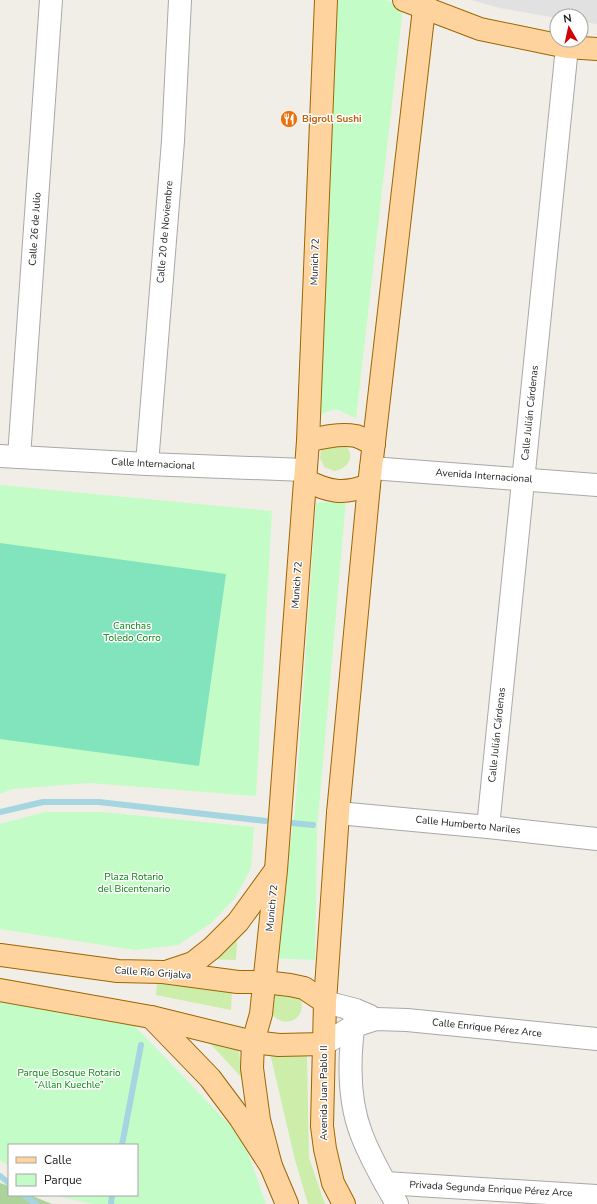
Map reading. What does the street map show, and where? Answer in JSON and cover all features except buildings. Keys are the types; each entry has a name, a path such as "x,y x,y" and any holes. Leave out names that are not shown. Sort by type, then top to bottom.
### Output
{"main road":[{"name":"Munich 72","path":"270,1166 254,1091 252,1068 253,1042 261,1014 276,870 308,441 326,0"},
{"path":"325,1002 338,813 418,3 480,29 549,43"},
{"path":"582,48 597,49"},
{"path":"308,441 342,435 357,436 374,444"},
{"path":"305,475 321,488 336,491 356,490 370,477"},
{"path":"163,972 193,964 212,948 238,922 276,870"},
{"name":"Calle Río Grijalva","path":"0,954 118,971 163,972 238,982 264,982 290,985 304,988 325,1002"},
{"path":"0,990 151,1017 253,1042 279,1045 324,1044"},
{"name":"Avenida Juan Pablo II","path":"325,1002 322,1126 325,1149 333,1183 344,1204"},
{"path":"151,1017 210,1078 240,1118 270,1166 287,1204"}],"street":[{"name":"Calle 26 de Julio","path":"10,457 51,0"},
{"name":"Calle 20 de Noviembre","path":"147,464 173,141 180,0"},
{"name":"Calle Julián Cárdenas","path":"488,827 567,48"},
{"name":"Calle Internacional","path":"10,457 147,464 305,475"},
{"name":"Avenida Internacional","path":"370,477 523,479 597,485"},
{"name":"Calle Humberto Nariles","path":"338,813 597,839"},
{"path":"325,1002 355,1018"},
{"path":"324,1044 355,1018"},
{"path":"355,1018 351,1050 351,1082 354,1106 360,1132 368,1151 397,1204"},
{"name":"Calle Enrique Pérez Arce","path":"355,1018 407,1020 597,1039"},
{"name":"Privada Segunda Enrique Pérez Arce","path":"385,1183 597,1196"}],"green space":[{"path":"334,0 386,0 403,7 356,418 336,409 315,416"},
{"path":"343,443 350,452 347,464 339,470 334,471 324,467 320,458 321,449"},
{"name":"Canchas Toledo Corro","path":"0,485 272,511 256,796 90,783 12,789 0,794"},
{"path":"346,500 317,830 315,960 273,958 295,812 316,503"},
{"path":"0,543 226,574 199,766 0,739"},
{"name":"Plaza Rotario del Bicentenario","path":"45,812 102,812 254,827 251,868 235,898 211,923 178,945 135,950 0,929 0,824"},
{"path":"238,928 236,960 205,959"},
{"path":"157,983 232,992 231,1010 156,995"},
{"path":"275,993 299,996 302,1004 299,1016 289,1022 277,1019 271,1013 271,997"},
{"name":"Parque Bosque Rotario “Allan Kuechle”","path":"0,999 131,1022 243,1139 266,1204 93,1204 57,1196 138,1196 138,1144 8,1144 8,1165 0,1160"},
{"path":"206,1039 238,1042 242,1078"},
{"path":"270,1053 307,1056 309,1158 325,1204 308,1204 295,1160"},
{"path":"0,1183 8,1186 8,1196 32,1196 52,1204 0,1204"}],"shaded area":[{"path":"471,0 597,0 597,24 589,23 589,8 549,8 549,17 500,8"}],"waterway":[{"path":"0,812 43,802 99,802 266,821"},
{"path":"292,823 313,825"},
{"path":"122,1144 141,1045"},
{"path":"0,1176 8,1182"},
{"path":"25,1196 36,1204"},
{"path":"111,1204 112,1196"}],"place":[{"name":"Bigroll Sushi","path":"289,119"}]}
